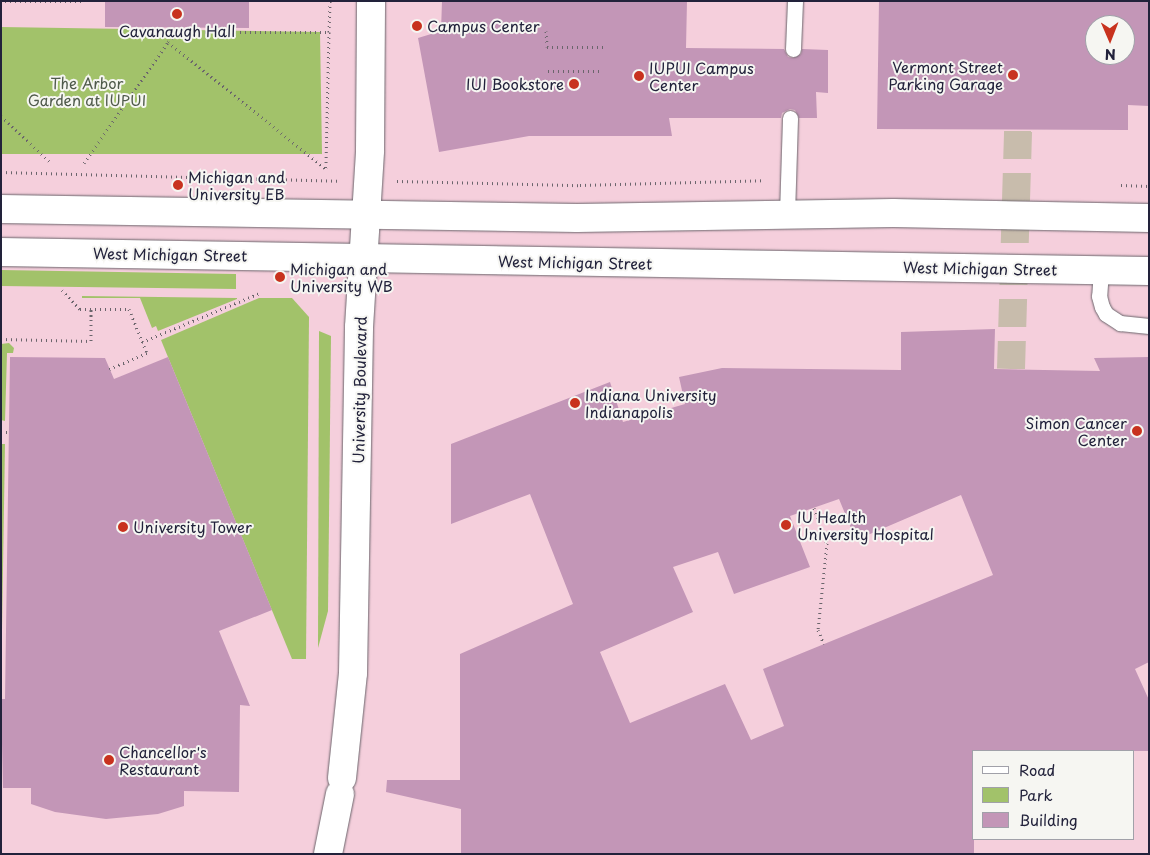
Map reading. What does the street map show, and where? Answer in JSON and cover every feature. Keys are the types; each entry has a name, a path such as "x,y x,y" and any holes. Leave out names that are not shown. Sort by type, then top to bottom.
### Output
{"main road":[{"name":"University Boulevard","path":"328,854 341,786 353,673 359,326 370,150 371,1"},
{"path":"1,209 577,218 893,213 1149,218"},
{"name":"West Michigan Street","path":"1,252 1149,271"}],"lane":[{"path":"793,49 795,1"},
{"path":"787,214 790,118"},
{"path":"1101,270 1099,296 1106,314 1120,323 1149,326"}],"path":[{"path":"5,1 85,1"},
{"path":"168,42 326,168 330,1"},
{"path":"546,31 546,47 603,47"},
{"path":"84,163 168,42 180,32 329,32"},
{"path":"548,71 603,71"},
{"path":"1,116 51,163"},
{"path":"1,172 335,181"},
{"path":"402,181 580,185 756,180"},
{"path":"62,290 80,309 129,309 147,354 109,369"},
{"path":"142,342 260,293"},
{"path":"1,339 91,340 92,309"},
{"path":"1,432 9,432"},
{"path":"814,508 827,543 818,630 824,644"}],"shaded area":[{"name":"Indiana University Indianapolis","path":"1,1 1149,1 1149,854 1,854"}],"green space":[{"name":"The Arbor Garden at IUPUI","path":"1,27 320,32 322,154 1,154"},
{"path":"1,270 236,274 236,289 1,286"},
{"path":"82,296 237,299 158,331 156,326 152,328 140,298 82,298"},
{"path":"259,298 292,298 309,317 306,659 292,659 161,340"},
{"path":"319,331 331,336 328,611 318,648"},
{"path":"9,343 14,348 13,353 7,353 5,421 1,420 1,344"},
{"path":"1,444 5,444 1,693"}],"building":[{"name":"Cavanaugh Hall","path":"105,1 249,1 249,28 105,27"},
{"name":"IUPUI Campus Center","path":"442,1 687,1 686,48 784,49 788,57 793,58 801,54 802,49 828,50 828,93 816,92 817,118 799,118 795,110 790,109 782,113 781,118 669,118 672,136 529,136 439,152 418,38 441,31"},
{"name":"Vermont Street Parking Garage","path":"879,1 1149,1 1149,106 1128,105 1128,130 877,129"},
{"name":"IU Health University Hospital","path":"995,329 994,369 1100,371 1094,358 1149,357 1149,662 1135,669 1149,700 1149,751 972,750 972,840 974,840 974,854 461,854 461,809 386,792 387,780 460,780 460,654 573,604 530,494 451,524 451,444 610,382 623,422 685,404 679,377 722,368 901,370 901,332","holes":["961,495 993,575 763,669 784,726 751,740 725,684 630,723 600,652 693,612 673,567 718,552 734,594 810,567 790,516 839,499 856,540"]},
{"name":"University Tower","path":"10,357 105,358 114,379 168,357 272,610 219,631 250,706 240,705 239,792 184,791 184,806 158,814 106,819 55,812 31,804 31,788 3,788 1,699 5,699"}],"tunnel":[{"path":"1011,369 1018,130"}],"place":[{"name":"Cavanaugh Hall","path":"177,14"},
{"name":"Campus Center","path":"417,26"},
{"name":"Vermont Street Parking Garage","path":"1013,75"},
{"name":"IUPUI Campus Center","path":"639,76"},
{"name":"IUI Bookstore","path":"574,84"},
{"name":"Michigan and University EB","path":"178,185"},
{"name":"Michigan and University WB","path":"280,277"},
{"name":"Indiana University Indianapolis","path":"575,403"},
{"name":"Simon Cancer Center","path":"1137,431"},
{"name":"IU Health University Hospital","path":"786,525"},
{"name":"University Tower","path":"123,527"},
{"name":"Chancellor's Restaurant","path":"109,760"}]}
